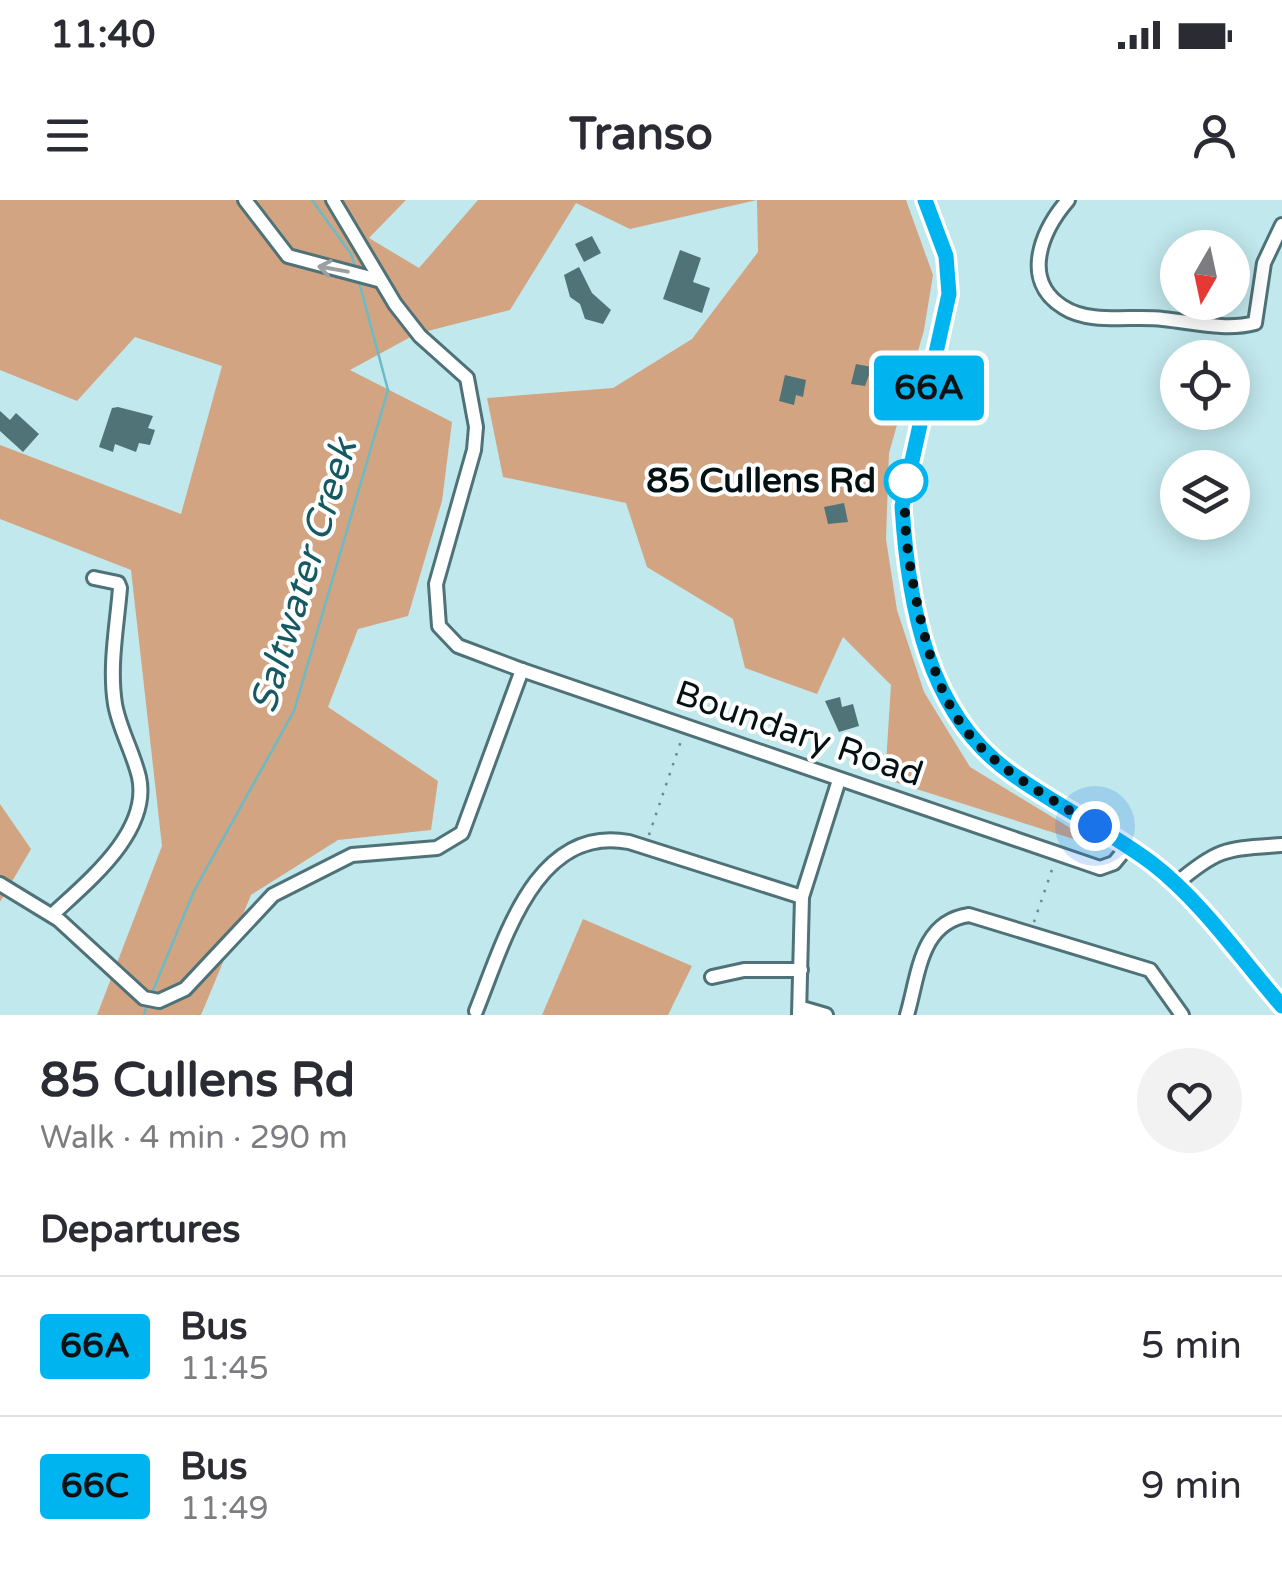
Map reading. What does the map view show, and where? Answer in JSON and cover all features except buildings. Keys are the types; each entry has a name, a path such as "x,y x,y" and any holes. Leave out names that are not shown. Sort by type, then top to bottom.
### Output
{"main road":[{"path":"924,200 946,256 949,294 902,506 904,542 930,668 958,722 991,758 1128,846 1176,884 1282,1006"}],"street":[{"path":"244,200 288,256 378,280"},
{"path":"333,200 368,256 378,280"},
{"path":"1068,200 1038,250 1040,280 1063,308 1103,318 1157,318 1239,328 1256,324 1264,263 1282,224"},
{"name":"Boundary Road","path":"378,280 420,336 467,378 476,427 474,450 436,584 439,626 446,638 522,670 1100,868 1114,862 1128,846"},
{"path":"52,915 92,877 130,830 140,783 116,708 113,671 120,588 118,583 94,578"},
{"path":"0,884 52,915 98,951 144,998 159,1001 185,989 273,895 352,854 437,848 462,833 522,670"},
{"path":"826,1015 801,1012 802,897 839,780"},
{"path":"476,1011 512,920 554,860 579,842 604,837 646,847 802,897"},
{"path":"1176,884 1205,859 1232,847 1282,846"},
{"path":"907,1015 930,934 952,917 969,915 1150,970 1182,1015"},
{"path":"712,978 744,970 800,970"}],"path":[{"path":"646,847 682,738"},
{"path":"1034,924 1054,864"}],"shaded area":[{"path":"0,200 406,200 369,238 419,268 478,200 757,200 630,229 576,203 510,310 416,334 350,370 452,422 442,501 408,616 358,629 328,707 438,781 431,830 338,840 251,895 201,1015 97,1015 162,846 131,570 0,519 0,445 181,514 222,366 135,337 77,401 0,370"},
{"path":"757,200 906,200 933,275 924,330 889,453 886,539 897,610 924,692 970,767 1105,849 885,779 891,685 843,637 817,694 745,668 733,619 647,567 626,503 503,477 487,398 613,388 692,339 758,252"},
{"path":"0,804 31,849 0,902"},
{"path":"583,919 692,966 668,1015 542,1015"}],"waterway":[{"name":"Saltwater Creek","path":"312,200 351,254 356,270"},
{"name":"Saltwater Creek","path":"152,993 194,891 294,711 388,390 358,278"},
{"name":"Saltwater Creek","path":"144,1015 147,1005"}],"bus line":[{"name":"66A","path":"925,200 946,256 949,294 902,506 904,542 930,668 942,696 973,741 991,758 1128,846 1176,884 1282,1006"}],"place":[{"name":"85 Cullens Rd","path":"906,481"}],"route":[{"path":"906,481 908,470 902,506 904,542 930,668 942,696 973,741 991,758 1095,826"}]}
